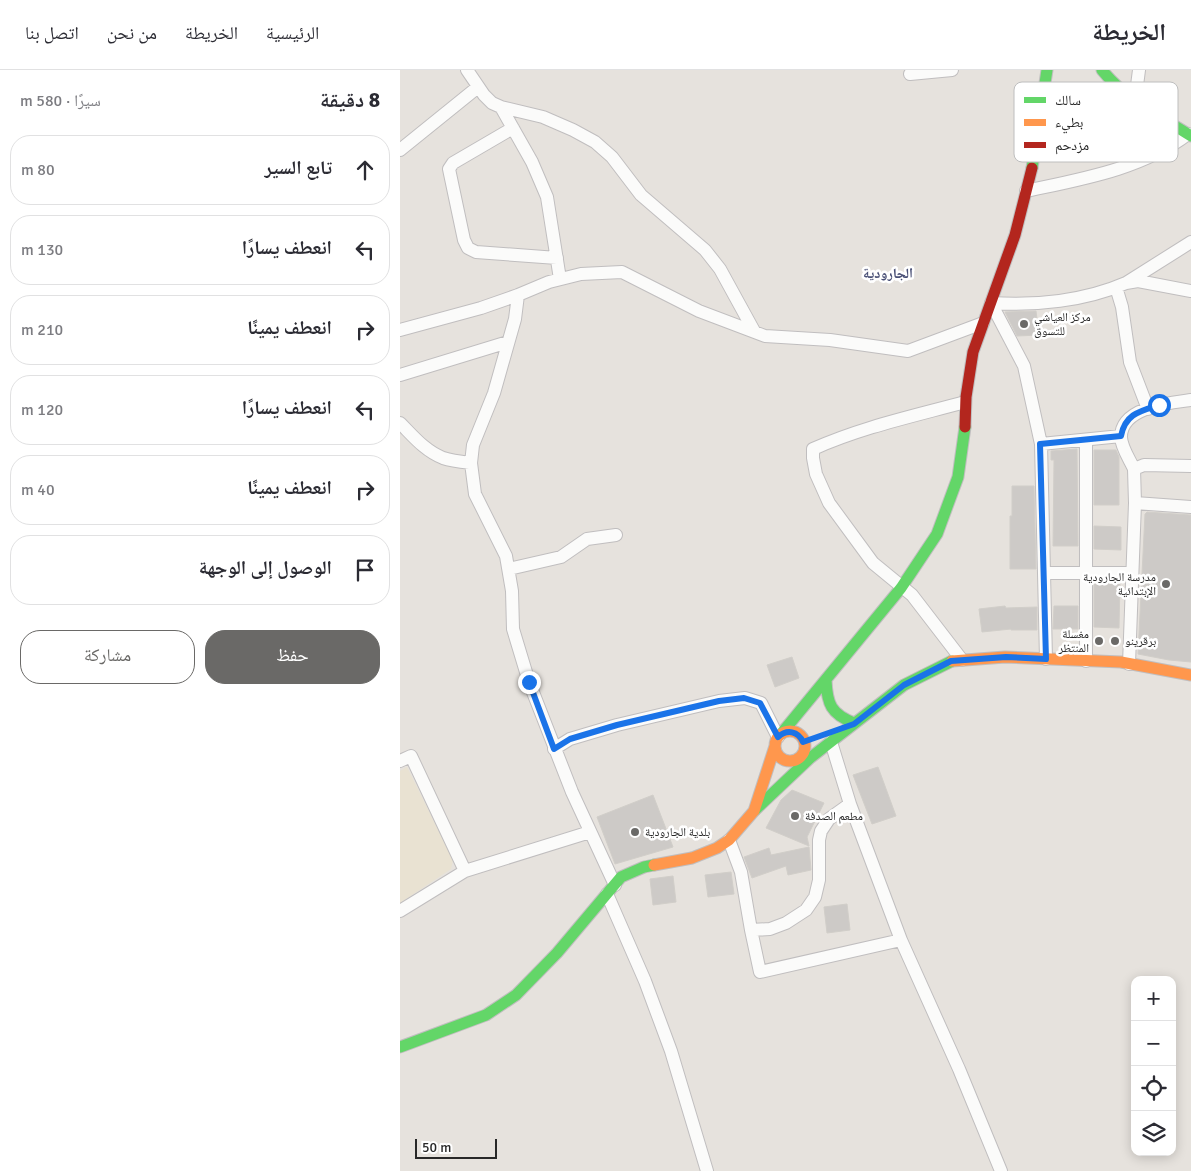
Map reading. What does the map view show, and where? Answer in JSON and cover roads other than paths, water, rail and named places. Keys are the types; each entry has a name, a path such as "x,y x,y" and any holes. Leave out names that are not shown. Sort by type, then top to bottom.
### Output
{"main road":[{"path":"1102,70 1106,77 1112,82"},
{"path":"1178,128 1189,135"},
{"path":"754,811 778,739 902,588 937,534 958,477 973,352 1015,235 1034,162"},
{"path":"778,739 791,732 811,734 854,724 904,685 951,661 1006,657 1086,661 1129,664 1191,675"},
{"path":"826,680 826,696 830,709 854,724"},
{"path":"778,739 776,751 781,758 790,761 795,760 802,754 811,734 826,680"},
{"path":"400,1047 486,1016 516,994 557,953 621,877 644,867 692,858 717,848 729,840 754,811 810,758 811,734"},
{"path":"787,780 790,761"}],"street":[{"path":"467,70 492,104 543,116 595,142 612,157 641,195 705,250 720,269 754,332"},
{"path":"910,74 952,70"},
{"path":"400,150 478,86"},
{"path":"500,107 532,162 546,197 560,279"},
{"path":"513,128 453,163 449,170 464,240 468,248 476,252 557,258"},
{"path":"1178,142 1189,135"},
{"path":"1026,191 1084,178 1137,162"},
{"path":"1121,285 1191,242"},
{"path":"400,330 481,308 560,279 581,274 622,272 699,311 765,336 830,340 908,351 983,323"},
{"path":"1046,659 1040,444 1024,366 991,303 1047,302 1088,295 1138,282 1191,291"},
{"path":"1121,285 1122,307 1130,362 1148,409"},
{"path":"518,295 515,319 494,393 473,445 471,463 475,494 506,556 512,592 513,629 529,682 554,749 590,832 671,1051 707,1171"},
{"path":"400,375 508,342"},
{"path":"1129,664 1134,469 1122,442 1123,426 1136,412 1159,405 1191,400"},
{"path":"962,660 912,595 873,563 829,503 816,474 813,449 830,441 879,425 966,402"},
{"path":"400,423 430,452 443,458 471,463"},
{"path":"1040,444 1121,436"},
{"path":"1086,440 1086,661"},
{"path":"1134,469 1144,465 1191,466"},
{"path":"1134,503 1191,507"},
{"path":"509,569 561,557 587,539 616,535"},
{"path":"1044,572 1132,574"},
{"path":"554,749 570,739 617,725 719,701 744,698 760,703 778,739"},
{"path":"811,734 850,804 901,940 959,1069 1001,1171"},
{"path":"400,761 411,756 466,871"},
{"path":"751,930 770,929 786,923 806,910 815,896 819,880 819,840 821,831 829,819 850,804"},
{"path":"400,911 466,871 590,832"},
{"path":"729,840 741,872 760,972 901,940"}],"place":[{"name":"مركز العياشي للتسوق","path":"1024,324"},
{"name":"مدرسة الجارودية الإبتدائية","path":"1166,584"},
{"name":"مغسلة المنتظر","path":"1099,641"},
{"name":"برقرينو","path":"1115,641"},
{"name":"مطعم الصدفة","path":"795,816"},
{"name":"بلدية الجارودية","path":"635,832"}],"district":[{"name":"الجارودية","path":"888,273"}]}
